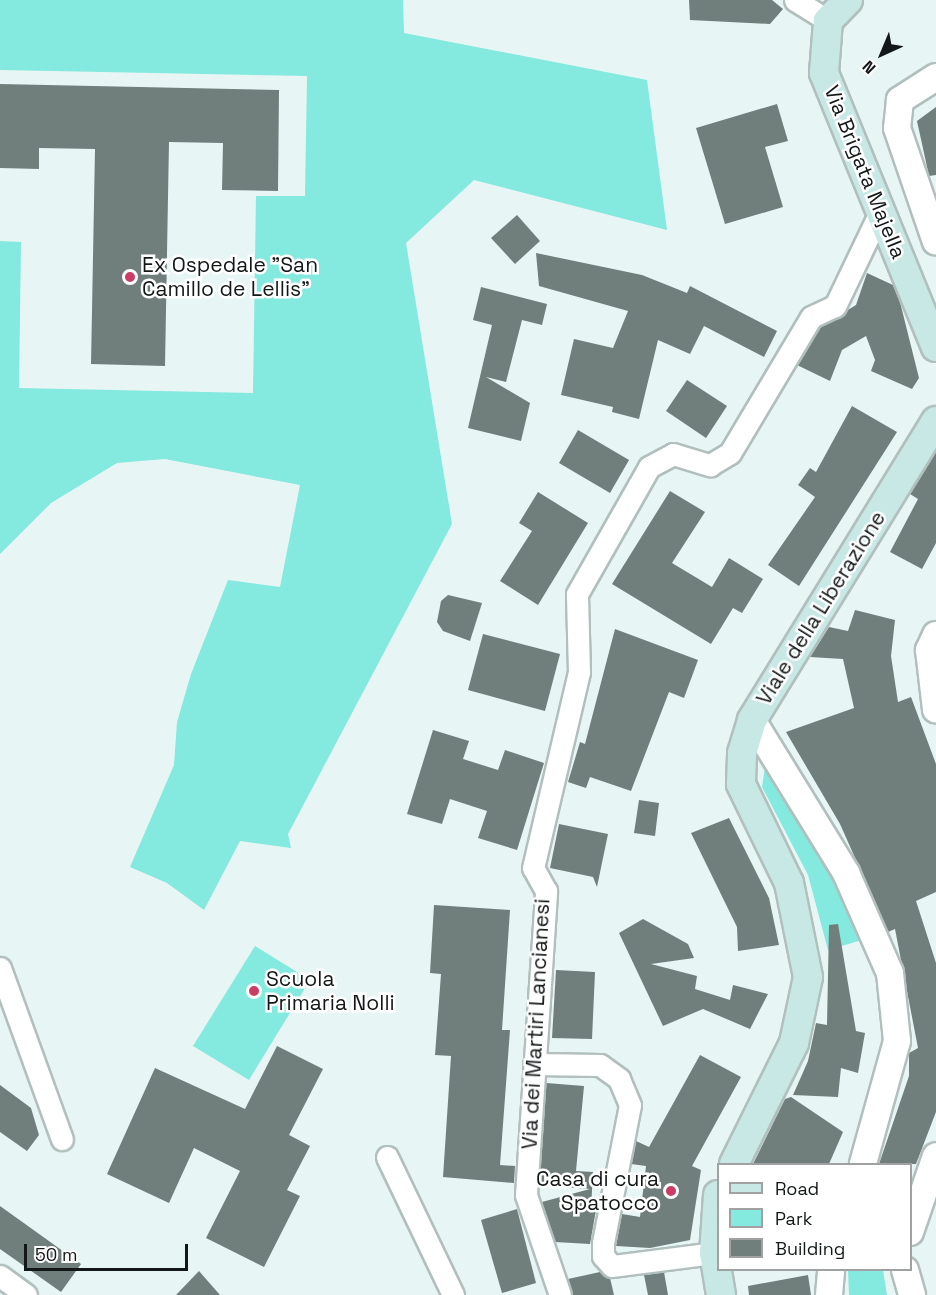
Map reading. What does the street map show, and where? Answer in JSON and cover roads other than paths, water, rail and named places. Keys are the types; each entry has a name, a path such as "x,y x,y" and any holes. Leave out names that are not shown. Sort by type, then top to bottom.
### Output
{"main road":[{"path":"828,21 848,0"},
{"name":"Via Brigata Majella","path":"828,21 824,73 936,347"},
{"name":"Viale della Liberazione","path":"752,720 936,421"},
{"path":"734,1163 794,1043 808,977 789,883 741,784 742,753 752,720"},
{"path":"717,1210 714,1253 721,1295"}],"street":[{"path":"795,0 828,21"},
{"path":"936,77 900,100 897,128 936,242"},
{"name":"Via dei Martiri Lancianesi","path":"561,1295 526,1196 546,891 533,868 579,672 577,594 649,467 673,454 710,465 730,453 811,317 835,306 880,212"},
{"path":"936,635 929,650 936,710"},
{"name":"Viale della Liberazione","path":"752,720 846,873 890,973 897,1041 863,1163"},
{"path":"1,972 62,1139"},
{"path":"534,1064 600,1065 619,1079 630,1105 603,1243 603,1256 612,1266 714,1253"},
{"path":"387,1156 453,1295"},
{"path":"912,1226 936,1156"},
{"path":"829,1295 831,1271"},
{"path":"906,1271 912,1295"},
{"path":"0,1276 26,1295"}],"place":[{"name":"Ex Ospedale \"San Camillo de Lellis\"","path":"130,277"},
{"name":"Scuola Primaria Nolli","path":"254,991"},
{"name":"Casa di cura Spatocco","path":"671,1191"}]}
